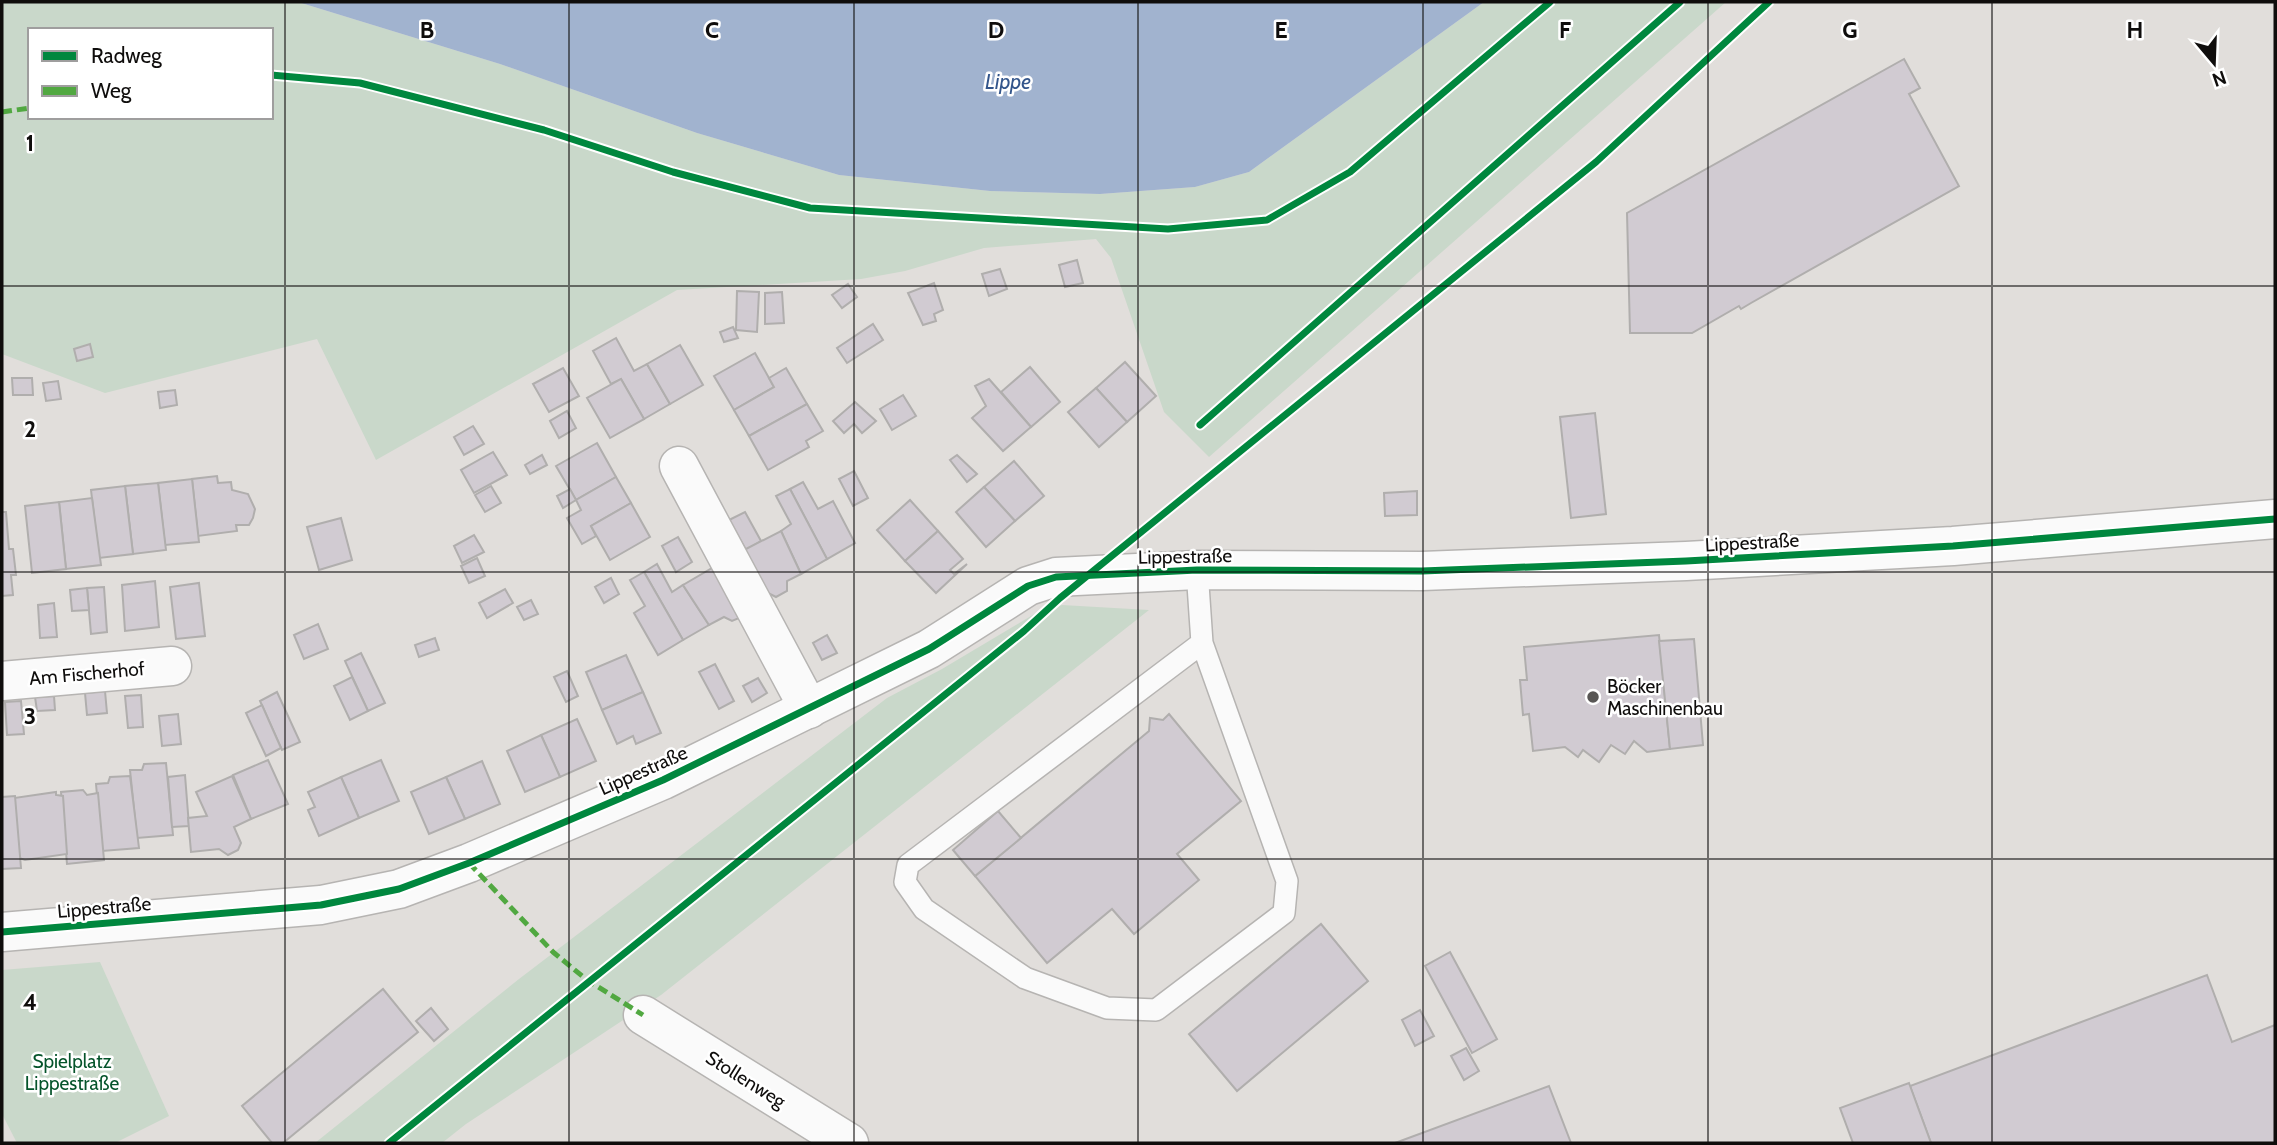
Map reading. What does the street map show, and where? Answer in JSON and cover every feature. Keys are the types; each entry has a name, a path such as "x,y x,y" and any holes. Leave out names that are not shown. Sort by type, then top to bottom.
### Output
{"street":[{"path":"678,466 809,709"},
{"name":"Lippestraße","path":"2,933 321,905 399,889 460,867 663,779 929,649 1028,586 1056,577 1197,570 1422,572 1686,561 1953,546 2275,519"},
{"name":"Am Fischerhof","path":"2,681 172,666"},
{"name":"Stollenweg","path":"643,1015 849,1143"}],"lane":[{"path":"1197,570 1202,643 1287,881 1284,913 1156,1010 1107,1008 1024,978 924,909 905,882 908,865 1202,643"}],"green space":[{"path":"2,2 298,2 500,64 697,133 839,175 990,191 1100,194 1195,187 1249,172 1484,2 1726,2 1209,457 1164,412 1111,258 1096,239 984,248 905,271 861,279 677,290 376,460 317,339 105,393 2,354"},
{"path":"1062,605 1149,610 661,995 466,1124 442,1143 315,1143 519,979 887,698 1036,613"},
{"name":"Spielplatz Lippestraße","path":"100,962 169,1116 115,1143 17,1143 2,1114 2,970"}],"water":[{"name":"Lippe","path":"298,2 1484,2 1249,172 1195,187 1100,194 990,191 839,175 697,133 500,64"}],"building":[{"path":"1904,59 1920,88 1909,94 1959,186 1741,309 1739,306 1692,333 1630,333 1627,213"},
{"path":"1077,260 1083,283 1065,287 1059,265"},
{"path":"1000,269 1007,289 989,296 982,274"},
{"path":"934,283 943,310 934,314 936,321 923,325 908,293"},
{"path":"848,284 857,297 842,308 832,295"},
{"path":"737,291 759,292 757,332 736,330"},
{"path":"782,292 784,323 765,324 765,293"},
{"path":"873,324 883,340 847,363 837,348"},
{"path":"733,327 738,338 724,342 720,332"},
{"path":"616,338 634,371 647,364 670,404 644,419 621,379 611,384 593,351"},
{"path":"90,344 93,357 77,361 74,349"},
{"path":"680,345 703,385 670,404 647,364"},
{"path":"755,353 774,387 734,410 714,376"},
{"path":"1125,362 1156,396 1127,422 1096,388"},
{"path":"1030,367 1060,402 1031,427 1001,392"},
{"path":"563,368 579,396 549,412 533,384"},
{"path":"786,368 807,404 749,436 734,410 774,387 769,378"},
{"path":"12,378 32,378 33,395 13,395"},
{"path":"621,379 644,419 610,438 587,398"},
{"path":"989,379 1031,427 1003,451 972,418 986,406 975,386"},
{"path":"58,381 61,399 46,401 43,383"},
{"path":"1096,388 1127,422 1099,447 1068,412"},
{"path":"175,390 177,405 160,408 158,392"},
{"path":"903,395 916,416 892,430 880,409"},
{"path":"855,402 876,421 862,433 854,424 844,433 833,421"},
{"path":"807,404 823,431 806,441 809,447 768,470 749,436"},
{"path":"567,411 576,428 559,438 550,421"},
{"path":"1595,413 1606,514 1571,518 1560,417"},
{"path":"473,426 484,444 464,455 454,437"},
{"path":"597,443 616,477 576,500 556,466"},
{"path":"493,452 507,475 474,493 461,470"},
{"path":"542,455 547,465 530,474 525,465"},
{"path":"957,455 977,474 967,482 950,460"},
{"path":"1014,461 1044,496 1015,521 984,487"},
{"path":"854,471 868,498 853,506 839,479"},
{"path":"217,476 218,483 231,482 232,490 248,494 255,509 253,518 249,525 236,525 237,531 198,536 192,479"},
{"path":"616,477 631,503 591,526 596,536 582,544 567,518 581,510 576,500"},
{"path":"192,479 199,542 165,545 158,483"},
{"path":"803,482 818,509 833,501 855,543 827,559 790,489"},
{"path":"158,483 166,550 133,554 125,486"},
{"path":"125,486 133,554 99,558 91,490"},
{"path":"491,486 501,503 485,512 475,495"},
{"path":"984,487 1015,521 986,547 956,512"},
{"path":"570,489 576,500 563,508 557,496"},
{"path":"790,489 827,559 801,574 781,531 791,524 776,496"},
{"path":"1417,491 1417,515 1385,516 1384,493"},
{"path":"92,498 101,565 66,569 59,502"},
{"path":"910,500 938,531 905,561 877,530"},
{"path":"59,502 66,569 32,573 25,506"},
{"path":"631,503 650,537 610,560 591,526"},
{"path":"2,512 6,512 9,549 13,549 16,575 11,575 13,595 2,596"},
{"path":"745,512 761,541 746,550 729,520"},
{"path":"341,518 352,560 319,570 307,527"},
{"path":"781,531 801,574 787,581 787,591 776,597 768,593 744,550"},
{"path":"938,531 963,559 950,570 954,574 967,564 936,593 905,561"},
{"path":"474,535 484,552 462,563 454,546"},
{"path":"678,537 692,562 676,572 662,546"},
{"path":"477,558 485,576 469,583 461,566"},
{"path":"657,564 672,592 683,585 709,625 683,640 644,572"},
{"path":"719,564 744,616 732,621 724,617 709,625 683,585"},
{"path":"644,572 683,640 658,655 634,613 645,606 630,580"},
{"path":"611,578 619,594 604,603 595,587"},
{"path":"155,581 159,627 125,631 122,585"},
{"path":"199,583 205,636 176,639 170,587"},
{"path":"104,587 107,632 91,634 87,588"},
{"path":"87,588 89,610 72,611 70,590"},
{"path":"505,589 513,603 487,618 479,603"},
{"path":"531,600 538,614 524,620 517,607"},
{"path":"54,603 57,637 40,638 38,605"},
{"path":"318,624 328,649 304,659 294,635"},
{"path":"827,635 837,653 822,660 813,643"},
{"name":"Böcker Maschinenbau","path":"1659,635 1670,749 1647,752 1634,741 1625,754 1611,745 1599,762 1583,750 1578,757 1565,747 1533,751 1529,714 1523,715 1520,680 1527,680 1524,647"},
{"path":"435,638 439,650 419,657 415,645"},
{"path":"1694,639 1703,745 1670,749 1659,641"},
{"path":"361,653 385,703 368,711 345,661"},
{"path":"626,655 643,692 602,710 586,672"},
{"path":"715,664 734,701 719,709 699,672"},
{"path":"567,671 578,696 566,702 554,677"},
{"path":"352,677 368,711 350,720 334,686"},
{"path":"758,678 767,693 752,702 743,686"},
{"path":"105,691 107,713 87,715 85,693"},
{"path":"277,692 300,742 282,750 260,701"},
{"path":"643,692 661,733 636,744 633,736 617,744 602,710"},
{"path":"141,695 143,727 128,728 125,696"},
{"path":"54,696 55,710 37,711 35,697"},
{"path":"21,701 24,734 7,735 5,702"},
{"path":"262,705 281,748 266,756 246,713"},
{"path":"178,714 181,744 162,746 159,716"},
{"path":"1169,714 1241,801 1177,854 1199,880 1134,934 1112,909 1047,963 975,876 1149,731 1150,718 1163,720"},
{"path":"577,719 596,761 560,777 541,735"},
{"path":"541,735 560,777 525,792 507,751"},
{"path":"268,760 288,804 251,819 233,775"},
{"path":"381,760 399,801 359,818 341,777"},
{"path":"482,761 500,804 465,819 446,777"},
{"path":"166,763 173,835 137,838 130,770 142,770 144,764"},
{"path":"185,775 189,826 172,827 168,777"},
{"path":"130,776 139,848 102,851 96,784 108,783 110,777"},
{"path":"232,776 251,819 234,827 241,843 238,850 228,855 219,849 191,852 188,818 207,816 196,792"},
{"path":"341,777 359,818 319,836 308,810 315,807 308,792"},
{"path":"446,777 465,819 429,834 411,792"},
{"path":"83,790 87,795 98,793 104,860 67,864 61,792"},
{"path":"56,792 56,795 63,796 67,854 25,860 19,858 14,798"},
{"path":"15,796 21,868 2,869 2,797"},
{"path":"998,811 1021,838 975,876 953,850"},
{"path":"1321,924 1368,981 1237,1091 1189,1034"},
{"path":"1450,952 1497,1039 1472,1053 1425,966"},
{"path":"2207,975 2232,1042 2275,1025 2275,1143 1931,1143 1910,1086"},
{"path":"383,989 418,1032 283,1143 272,1143 242,1106"},
{"path":"431,1008 448,1029 434,1041 416,1021"},
{"path":"1420,1010 1434,1036 1415,1046 1402,1020"},
{"path":"1466,1048 1479,1071 1464,1080 1451,1056"},
{"path":"1909,1083 1931,1143 1853,1143 1840,1108"},
{"path":"1549,1086 1571,1143 1395,1143"}],"marked path":[{"path":"2,112 28,108"},
{"path":"469,863 553,952 587,980 643,1015"}],"cycle path":[{"path":"273,75 360,83 544,130 673,172 810,208 1168,229 1267,220 1350,172 1550,2"},
{"path":"1200,425 1680,2"},
{"path":"389,1143 1024,631 1060,598 1596,162 1769,2"},
{"path":"2,932 321,905 399,889 469,863 663,780 929,649 1028,586 1056,577 1197,570 1422,571 1686,561 1953,546 2275,519"}],"place":[{"name":"Böcker Maschinenbau","path":"1593,697"}]}
